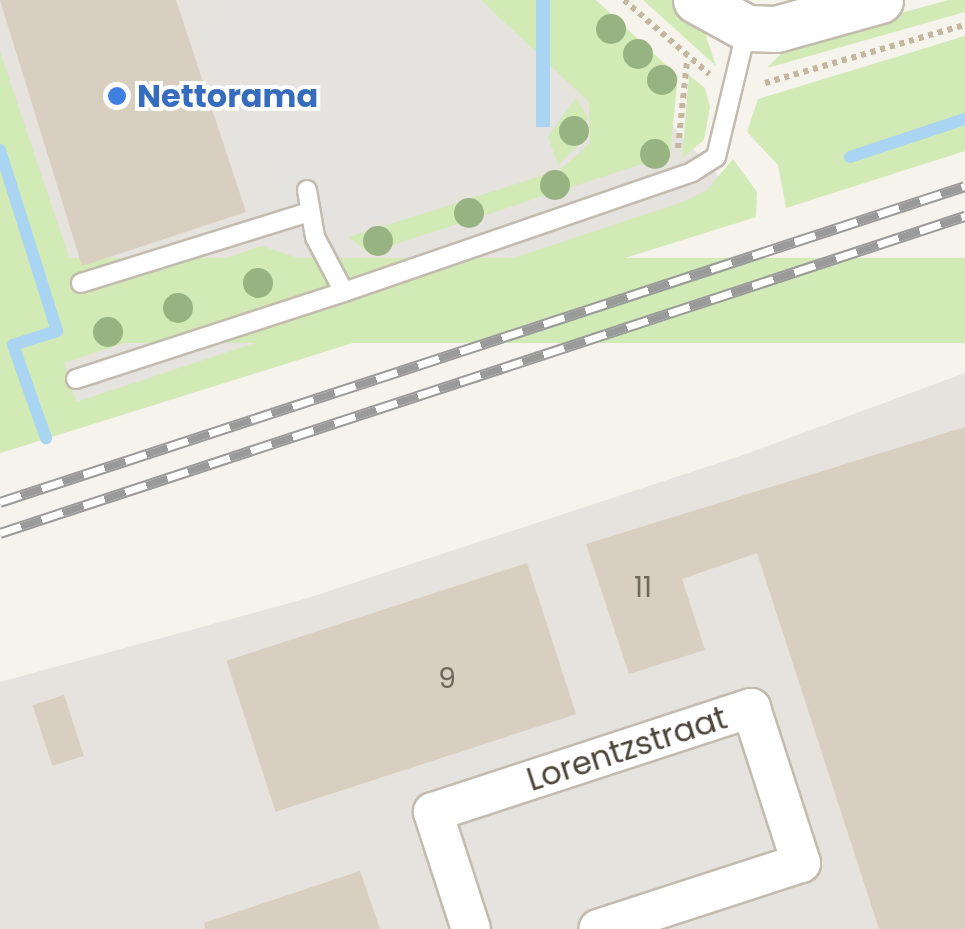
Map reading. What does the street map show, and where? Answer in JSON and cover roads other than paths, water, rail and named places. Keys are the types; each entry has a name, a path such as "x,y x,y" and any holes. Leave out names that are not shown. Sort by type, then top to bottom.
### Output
{"street":[{"path":"696,0 747,28 806,24 880,0"},
{"name":"Lorentzstraat","path":"472,929 433,812 751,708 802,863 598,929"}],"lane":[{"path":"76,379 674,178 716,157 747,28"},
{"path":"306,190 306,213 344,292"},
{"path":"81,283 306,213"}],"water":[{"path":"536,0 550,0 550,127 536,127"}],"waterway":[{"path":"850,157 965,119"},
{"path":"0,150 57,331 13,345 46,438"}],"railway":[{"path":"0,502 965,186"},
{"path":"0,533 965,216"}],"place":[{"name":"Nettorama","path":"117,96"}]}
